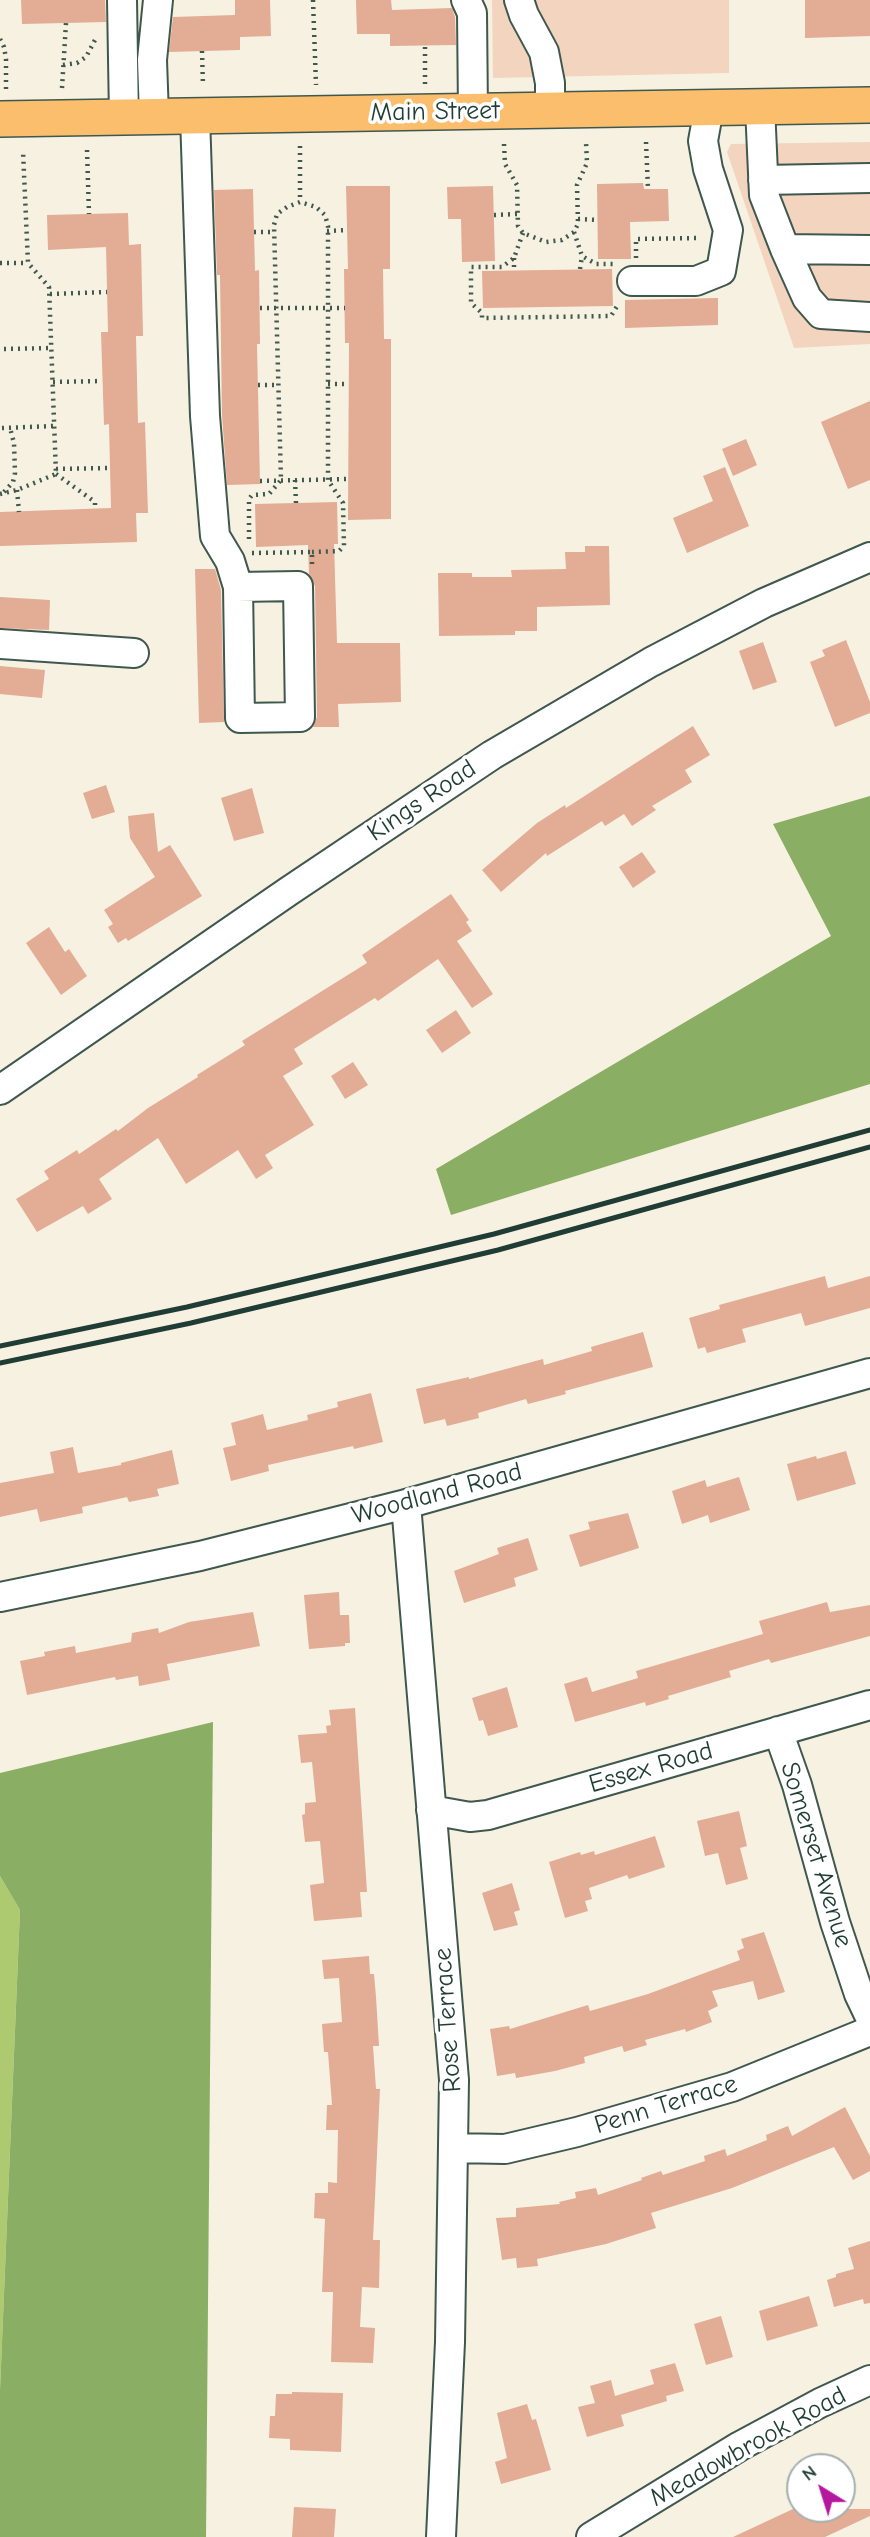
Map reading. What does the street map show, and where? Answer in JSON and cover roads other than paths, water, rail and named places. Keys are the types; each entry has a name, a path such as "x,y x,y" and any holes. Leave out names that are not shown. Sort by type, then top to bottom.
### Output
{"main road":[{"name":"Main Street","path":"3,104 139,116 199,102 473,112 870,105"}],"street":[{"path":"122,0 139,116"},
{"path":"139,116 152,60 158,0"},
{"path":"466,0 472,13 473,112"},
{"path":"519,0 544,52 550,83 550,110"},
{"path":"199,102 205,415 215,536 230,561 237,587 240,719 300,717 305,578 237,587"},
{"path":"760,107 764,195 807,298 821,314 870,317"},
{"path":"627,278 696,281 721,271 728,230 708,169 703,141 709,108"},
{"path":"763,180 870,178"},
{"path":"785,249 870,250"},
{"name":"Kings Road","path":"0,1090 492,755 651,662 764,603 870,557"},
{"path":"0,644 134,653"},
{"name":"Woodland Road","path":"0,1598 200,1556 406,1504 870,1373"},
{"name":"Rose Terrace","path":"406,1504 454,2080 450,2342 441,2537"},
{"name":"Essex Road","path":"431,1810 470,1818 488,1815 870,1705"},
{"name":"Somerset Avenue","path":"778,1731 797,1785 835,1922 859,1994 870,2017"},
{"name":"Penn Terrace","path":"454,2148 505,2149 577,2132 732,2087 870,2031"},
{"name":"Meadowbrook Road","path":"591,2537 740,2446 820,2403 870,2381"}],"railway":[{"path":"0,1346 187,1307 494,1234 870,1130"},
{"path":"0,1363 191,1323 498,1250 870,1147"}]}
